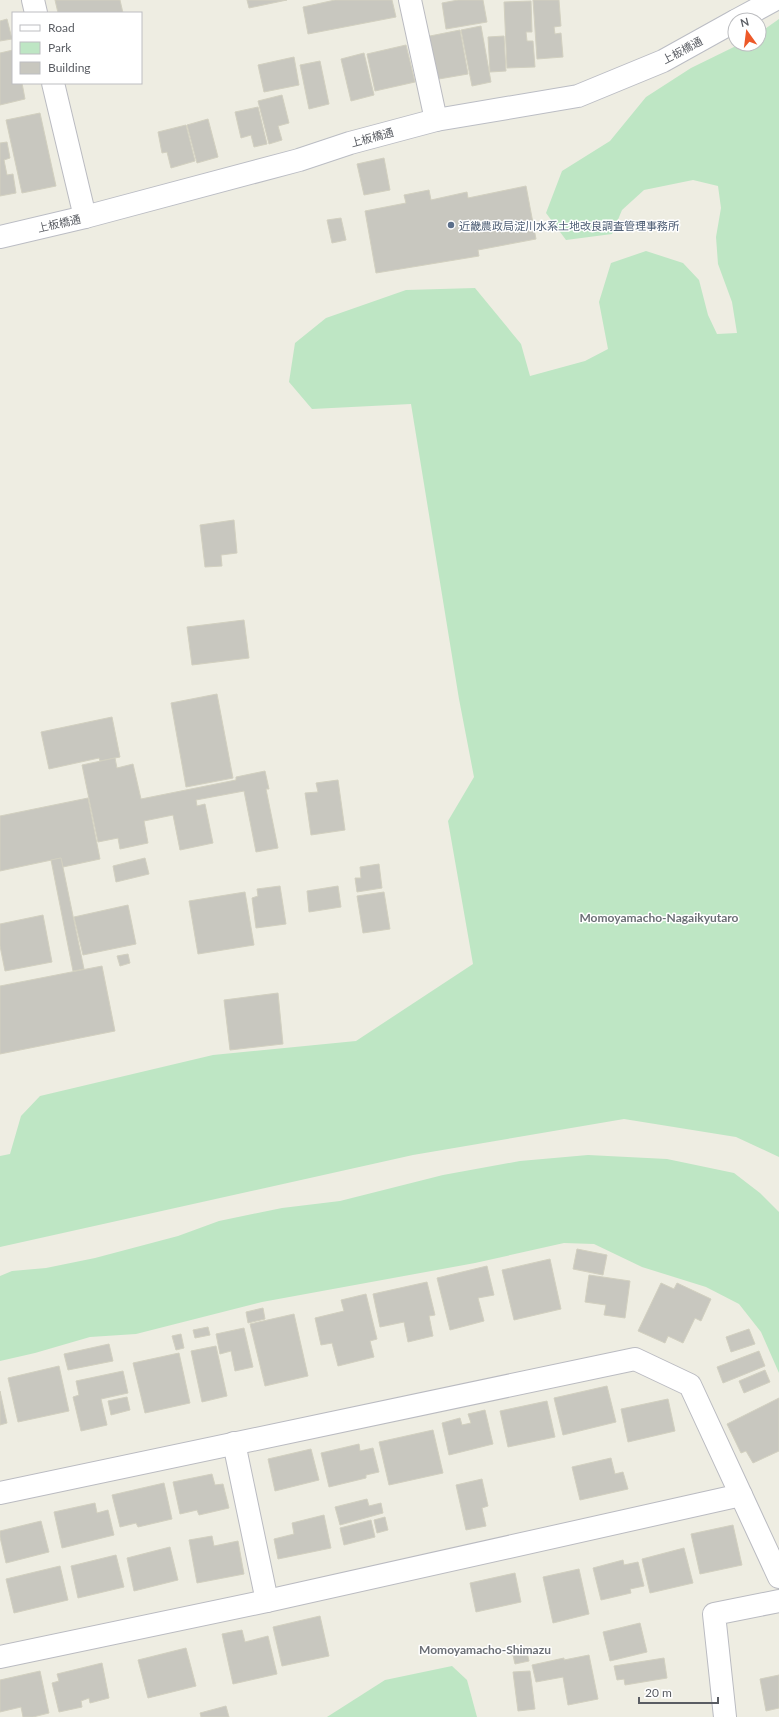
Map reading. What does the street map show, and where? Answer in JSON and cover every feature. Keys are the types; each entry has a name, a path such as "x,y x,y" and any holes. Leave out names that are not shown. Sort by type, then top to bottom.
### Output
{"street":[{"path":"33,0 36,12"},
{"path":"410,0 436,120"},
{"name":"上板橋通","path":"752,12 774,0"},
{"name":"上板橋通","path":"0,237 85,217 299,160 350,143 436,120 578,96 663,61 727,26"},
{"path":"53,84 85,217"},
{"path":"0,1493 635,1359 690,1386 779,1577"},
{"path":"234,1443 267,1601"},
{"path":"0,1657 267,1601 741,1495"},
{"path":"725,1717 714,1614 779,1601"}],"green space":[{"path":"779,19 779,1157 736,1137 624,1119 413,1155 0,1247 0,1156 10,1154 21,1116 40,1096 213,1055 356,1041 473,964 448,821 474,777 459,699 411,404 312,409 289,382 295,343 326,318 406,290 475,288 521,344 530,376 585,361 608,349 599,302 611,263 646,251 683,263 699,280 708,315 717,334 737,333 732,302 718,264 716,237 721,208 718,186 693,180 644,190 622,210 612,234 566,240 546,213 562,171 610,141 646,97 691,68 727,50 727,52 767,52 767,27"},
{"path":"588,1155 667,1159 734,1173 760,1193 779,1212 779,1373 761,1332 739,1304 706,1287 642,1267 594,1244 564,1243 475,1263 262,1302 136,1334 90,1337 35,1353 0,1361 0,1276 12,1271 46,1268 95,1258 178,1236 219,1221 282,1208 340,1201 443,1175 520,1161"},
{"path":"452,1666 467,1680 477,1717 327,1717 385,1680"}],"building":[{"path":"55,0 120,0 123,12 58,12"},
{"path":"247,0 287,0 249,8"},
{"path":"335,0 392,0 396,17 308,34 303,7"},
{"path":"458,0 483,0 487,22 446,29 442,3"},
{"path":"533,0 559,0 561,26 554,27 555,34 561,33 563,57 537,59"},
{"path":"531,1 532,32 526,32 527,41 533,41 535,67 507,68 504,2"},
{"path":"7,19 12,39 0,41 0,21"},
{"path":"481,26 491,82 472,86 461,30"},
{"path":"460,30 468,74 433,80 425,37"},
{"path":"504,36 506,71 490,72 488,37"},
{"path":"406,45 415,82 375,91 367,54"},
{"path":"12,50 12,84 22,84 25,99 0,105 0,53"},
{"path":"364,53 374,95 351,101 341,59"},
{"path":"294,57 299,85 264,92 258,65"},
{"path":"320,61 329,104 309,109 300,65"},
{"path":"282,95 289,123 278,126 282,140 269,144 258,101"},
{"path":"258,107 267,144 254,147 251,135 241,138 235,112"},
{"path":"40,113 56,186 22,193 6,120"},
{"path":"208,119 218,157 197,163 187,125"},
{"path":"186,125 195,161 171,168 167,152 162,153 158,132"},
{"path":"7,142 10,158 4,160 7,175 13,174 16,193 0,196 0,143"},
{"path":"384,158 390,190 364,195 357,164"},
{"name":"近畿農政局淀川水系土地改良調査管理事務所","path":"526,186 536,239 478,250 479,256 376,273 365,211 406,203 404,195 429,190 431,200 467,192 468,198"},
{"path":"341,218 346,240 332,243 327,220"},
{"path":"234,520 237,553 221,555 222,566 205,567 200,525"},
{"path":"244,620 249,658 192,665 187,627"},
{"path":"217,694 233,778 186,787 171,703"},
{"path":"112,717 120,757 100,761 99,758 49,769 41,732"},
{"path":"115,758 117,768 133,764 141,799 236,780 236,777 265,771 269,789 266,789 278,848 256,852 244,791 196,800 197,806 205,804 213,843 180,850 173,815 144,821 148,843 120,849 118,838 98,842 82,765"},
{"path":"338,780 345,830 311,835 305,793 318,792 316,783"},
{"path":"88,798 100,859 63,867 61,858 0,871 0,816"},
{"path":"61,858 84,969 73,971 51,860"},
{"path":"145,858 149,874 116,882 113,866"},
{"path":"379,864 382,888 357,892 355,878 361,878 360,867"},
{"path":"280,886 286,924 256,928 252,898 258,896 257,889"},
{"path":"338,886 341,907 309,912 307,891"},
{"path":"245,892 254,945 198,954 189,901"},
{"path":"384,892 390,929 363,933 357,896"},
{"path":"128,905 136,944 83,955 74,917"},
{"path":"43,915 52,962 5,971 0,946 0,924"},
{"path":"128,954 130,963 120,966 117,956"},
{"path":"102,966 115,1031 0,1054 0,986"},
{"path":"278,993 283,1044 230,1050 224,1000"},
{"path":"577,1249 607,1255 603,1275 573,1269"},
{"path":"550,1259 561,1309 514,1320 502,1270"},
{"path":"487,1266 494,1295 478,1298 484,1321 450,1330 437,1278"},
{"path":"589,1275 630,1281 625,1318 604,1315 606,1305 585,1302"},
{"path":"427,1282 435,1315 429,1316 433,1336 408,1342 404,1322 380,1327 373,1294"},
{"path":"661,1283 674,1289 677,1283 711,1299 701,1321 695,1318 683,1343 668,1336 665,1343 638,1331"},
{"path":"366,1294 377,1339 370,1341 374,1357 338,1366 332,1343 321,1345 315,1318 344,1311 341,1300"},
{"path":"263,1308 265,1319 248,1323 246,1312"},
{"path":"294,1314 308,1376 265,1386 250,1324"},
{"path":"208,1327 210,1335 195,1338 193,1330"},
{"path":"244,1328 253,1367 235,1371 231,1351 220,1354 216,1334"},
{"path":"749,1329 755,1344 731,1352 726,1337"},
{"path":"181,1334 184,1348 176,1350 172,1336"},
{"path":"109,1344 113,1361 68,1370 64,1354"},
{"path":"216,1346 227,1396 202,1402 191,1351"},
{"path":"759,1351 765,1366 723,1383 717,1367"},
{"path":"179,1353 190,1403 145,1413 133,1363"},
{"path":"59,1366 69,1411 18,1422 8,1378"},
{"path":"765,1370 770,1382 744,1393 739,1381"},
{"path":"123,1371 128,1393 101,1399 107,1425 81,1431 73,1397 79,1395 76,1381"},
{"path":"607,1386 616,1422 563,1435 554,1398"},
{"path":"0,1391 7,1423 0,1425"},
{"path":"127,1397 130,1410 111,1415 108,1401"},
{"path":"779,1398 779,1451 753,1463 746,1451 741,1453 727,1424"},
{"path":"668,1399 675,1431 628,1442 621,1409"},
{"path":"547,1401 555,1437 508,1447 500,1411"},
{"path":"485,1410 493,1444 449,1455 442,1423 460,1418 462,1425 471,1423 468,1414"},
{"path":"433,1430 443,1473 389,1485 379,1442"},
{"path":"359,1444 360,1451 373,1448 379,1472 366,1475 366,1478 329,1487 321,1453"},
{"path":"311,1449 319,1480 275,1491 268,1459"},
{"path":"611,1458 615,1474 623,1472 628,1489 580,1500 572,1467"},
{"path":"212,1474 215,1485 223,1484 229,1508 199,1515 197,1510 180,1514 173,1482"},
{"path":"482,1479 488,1506 482,1508 486,1526 466,1530 456,1485"},
{"path":"164,1483 172,1519 138,1527 136,1523 120,1527 112,1495"},
{"path":"367,1499 369,1506 381,1503 383,1513 340,1525 335,1507"},
{"path":"95,1503 97,1513 108,1510 114,1535 62,1548 54,1512"},
{"path":"324,1515 331,1548 278,1559 274,1539 294,1534 292,1523"},
{"path":"385,1517 388,1530 377,1533 374,1520"},
{"path":"371,1520 375,1537 344,1545 340,1528"},
{"path":"41,1521 49,1552 6,1563 0,1531"},
{"path":"733,1525 742,1565 700,1574 691,1534"},
{"path":"212,1536 214,1546 238,1541 244,1574 197,1583 189,1540"},
{"path":"170,1547 178,1580 134,1591 127,1558"},
{"path":"684,1548 693,1583 650,1593 642,1559"},
{"path":"116,1555 124,1587 78,1598 71,1566"},
{"path":"623,1560 624,1565 638,1562 644,1586 630,1589 631,1593 601,1600 593,1568"},
{"path":"60,1566 68,1600 14,1613 6,1579"},
{"path":"579,1569 589,1614 553,1623 543,1577"},
{"path":"515,1573 521,1602 476,1612 470,1583"},
{"path":"320,1616 329,1656 282,1666 273,1627"},
{"path":"640,1623 647,1652 610,1661 603,1632"},
{"path":"242,1630 245,1642 268,1636 277,1674 233,1684 222,1634"},
{"path":"186,1648 196,1686 148,1698 138,1660"},
{"path":"526,1648 529,1661 515,1664 512,1651"},
{"path":"589,1655 598,1699 568,1705 563,1677 536,1682 532,1665 564,1658 564,1660"},
{"path":"664,1658 667,1678 625,1685 624,1679 617,1680 614,1666"},
{"path":"102,1663 109,1698 90,1703 89,1698 81,1701 82,1707 59,1712 52,1683 59,1681 57,1674"},
{"path":"40,1671 49,1713 33,1717 23,1717 21,1707 0,1712 0,1680"},
{"path":"530,1671 535,1709 518,1711 513,1672"},
{"path":"779,1675 779,1708 766,1711 760,1679"},
{"path":"226,1706 229,1717 201,1717 200,1713"}],"place":[{"name":"近畿農政局淀川水系土地改良調査管理事務所","path":"451,225"}],"district":[{"name":"Momoyamacho-Nagaikyutaro","path":"659,917"},
{"name":"Momoyamacho-Shimazu","path":"485,1649"}]}
